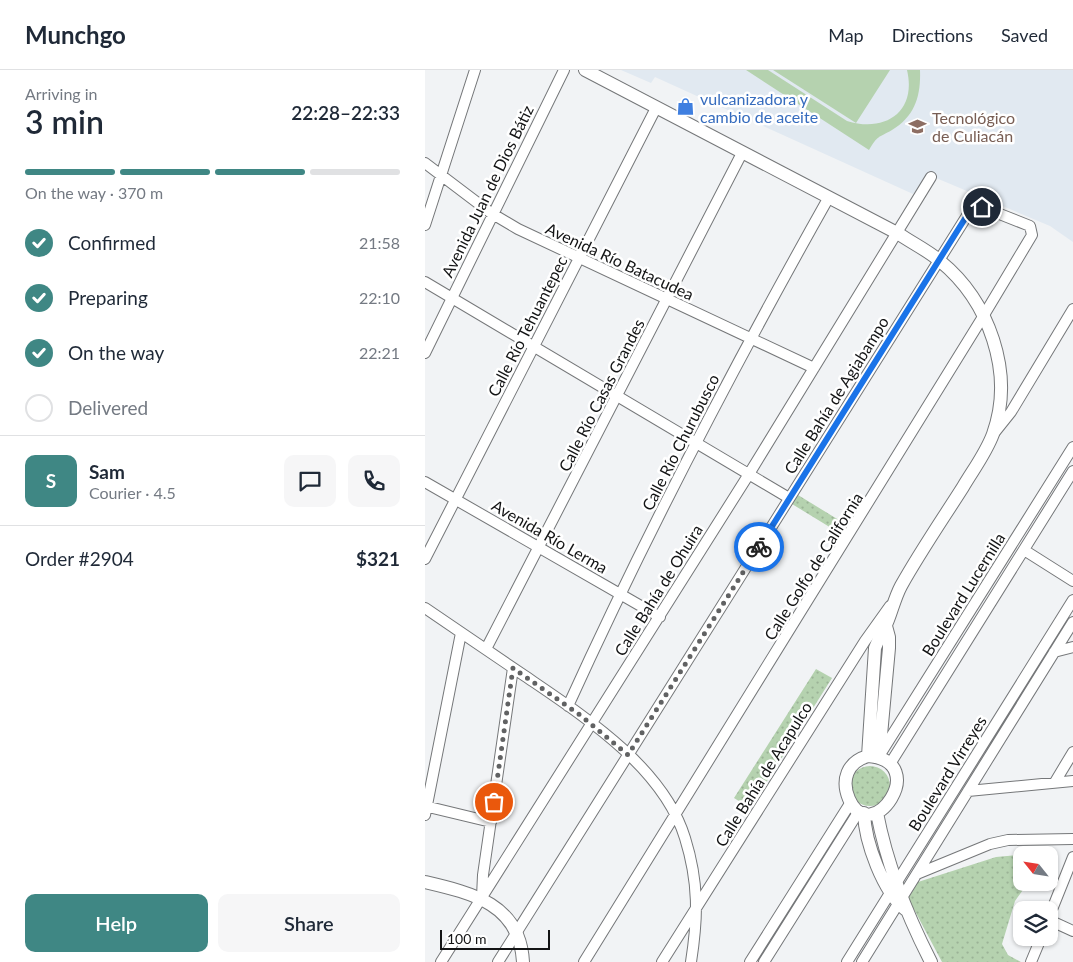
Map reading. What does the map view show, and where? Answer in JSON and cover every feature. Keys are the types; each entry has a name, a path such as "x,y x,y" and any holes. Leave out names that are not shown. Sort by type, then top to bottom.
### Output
{"main road":[{"path":"585,70 899,234 939,260 959,280 984,315 997,352 1001,382 1000,408 993,435 981,458 907,574 892,604 886,626 889,648 879,759"},
{"path":"858,809 877,813 885,809 895,794 896,778 879,759 860,758 849,769 846,785 858,809 875,858 894,887 930,961"},
{"path":"877,813 894,887"},
{"path":"425,882 482,898 501,912 517,932 523,962"}],"street":[{"path":"425,225 475,70"},
{"name":"Avenida Juan de Dios Bátiz","path":"425,353 491,213 564,70"},
{"name":"Calle Río Tehuantepec","path":"425,559 656,108"},
{"name":"Calle Río Casas Grandes","path":"486,650 742,153"},
{"name":"Avenida Río Batacudea","path":"425,163 491,213 578,259 814,368"},
{"name":"Calle Bahía de Ohuira","path":"441,962 660,617 899,234 931,177"},
{"name":"Calle Río Churubusco","path":"568,706 619,594 696,443 750,338 829,198"},
{"name":"Calle Bahía de Agiabampo","path":"498,962 970,211 976,207 982,207"},
{"name":"Calle Golfo de California","path":"584,962 984,315 1032,231 1030,226 982,207"},
{"path":"425,282 789,498"},
{"path":"993,435 1011,412 1073,309"},
{"name":"Boulevard Lucernilla","path":"879,759 1073,448"},
{"name":"Boulevard Lucernilla","path":"879,759 1023,550 1073,471"},
{"name":"Avenida Río Lerma","path":"425,482 660,617"},
{"path":"1023,550 1073,581"},
{"name":"Boulevard Virreyes","path":"847,962 1073,600"},
{"name":"Calle Bahía de Acapulco","path":"662,962 865,641 892,604"},
{"path":"425,608 568,706 628,755 659,789 685,838 698,905 691,962"},
{"name":"Boulevard Virreyes","path":"863,962 902,903 917,874 1073,622"},
{"path":"461,632 426,809 491,822"},
{"path":"1054,652 1073,647"},
{"path":"482,898 513,668"},
{"path":"1055,782 1073,752"},
{"path":"968,791 1073,781"},
{"path":"750,962 858,809"},
{"path":"764,962 858,809"},
{"path":"894,887 917,874 999,842 1073,838"},
{"path":"1056,901 1073,857"},
{"path":"1058,923 1073,931"},
{"path":"1031,962 1038,946"}],"shaded area":[{"name":"Tecnológico de Culiacán","path":"621,70 1073,70 1073,242 1050,226 929,175 913,194 655,77 651,83"}],"green space":[{"path":"746,70 768,70 847,121 861,124 874,124 885,121 895,116 902,108 907,97 909,85 907,70 920,70 920,79 918,97 911,112 900,124 877,139 869,150"},
{"path":"773,70 890,70 856,123"},
{"path":"798,495 847,525 841,534 792,504"},
{"path":"816,669 832,678 750,808 734,798"},
{"path":"866,766 874,766 881,769 887,775 890,786 887,797 881,803 874,806 866,806 859,803 853,797 850,790 850,782 853,775 859,769"},
{"path":"1013,855 1013,891 1022,891 1013,901 1013,908 1002,944 1008,955 1021,962 942,962 908,898 918,882 996,857"}],"way so far":[{"path":"494,802 513,668 580,715 628,755 759,547"}],"place":[{"name":"vulcanizadora y cambio de aceite","path":"686,107"},
{"name":"Tecnológico de Culiacán","path":"918,126"}],"route":[{"path":"759,547 966,217 973,208 982,207"}]}
